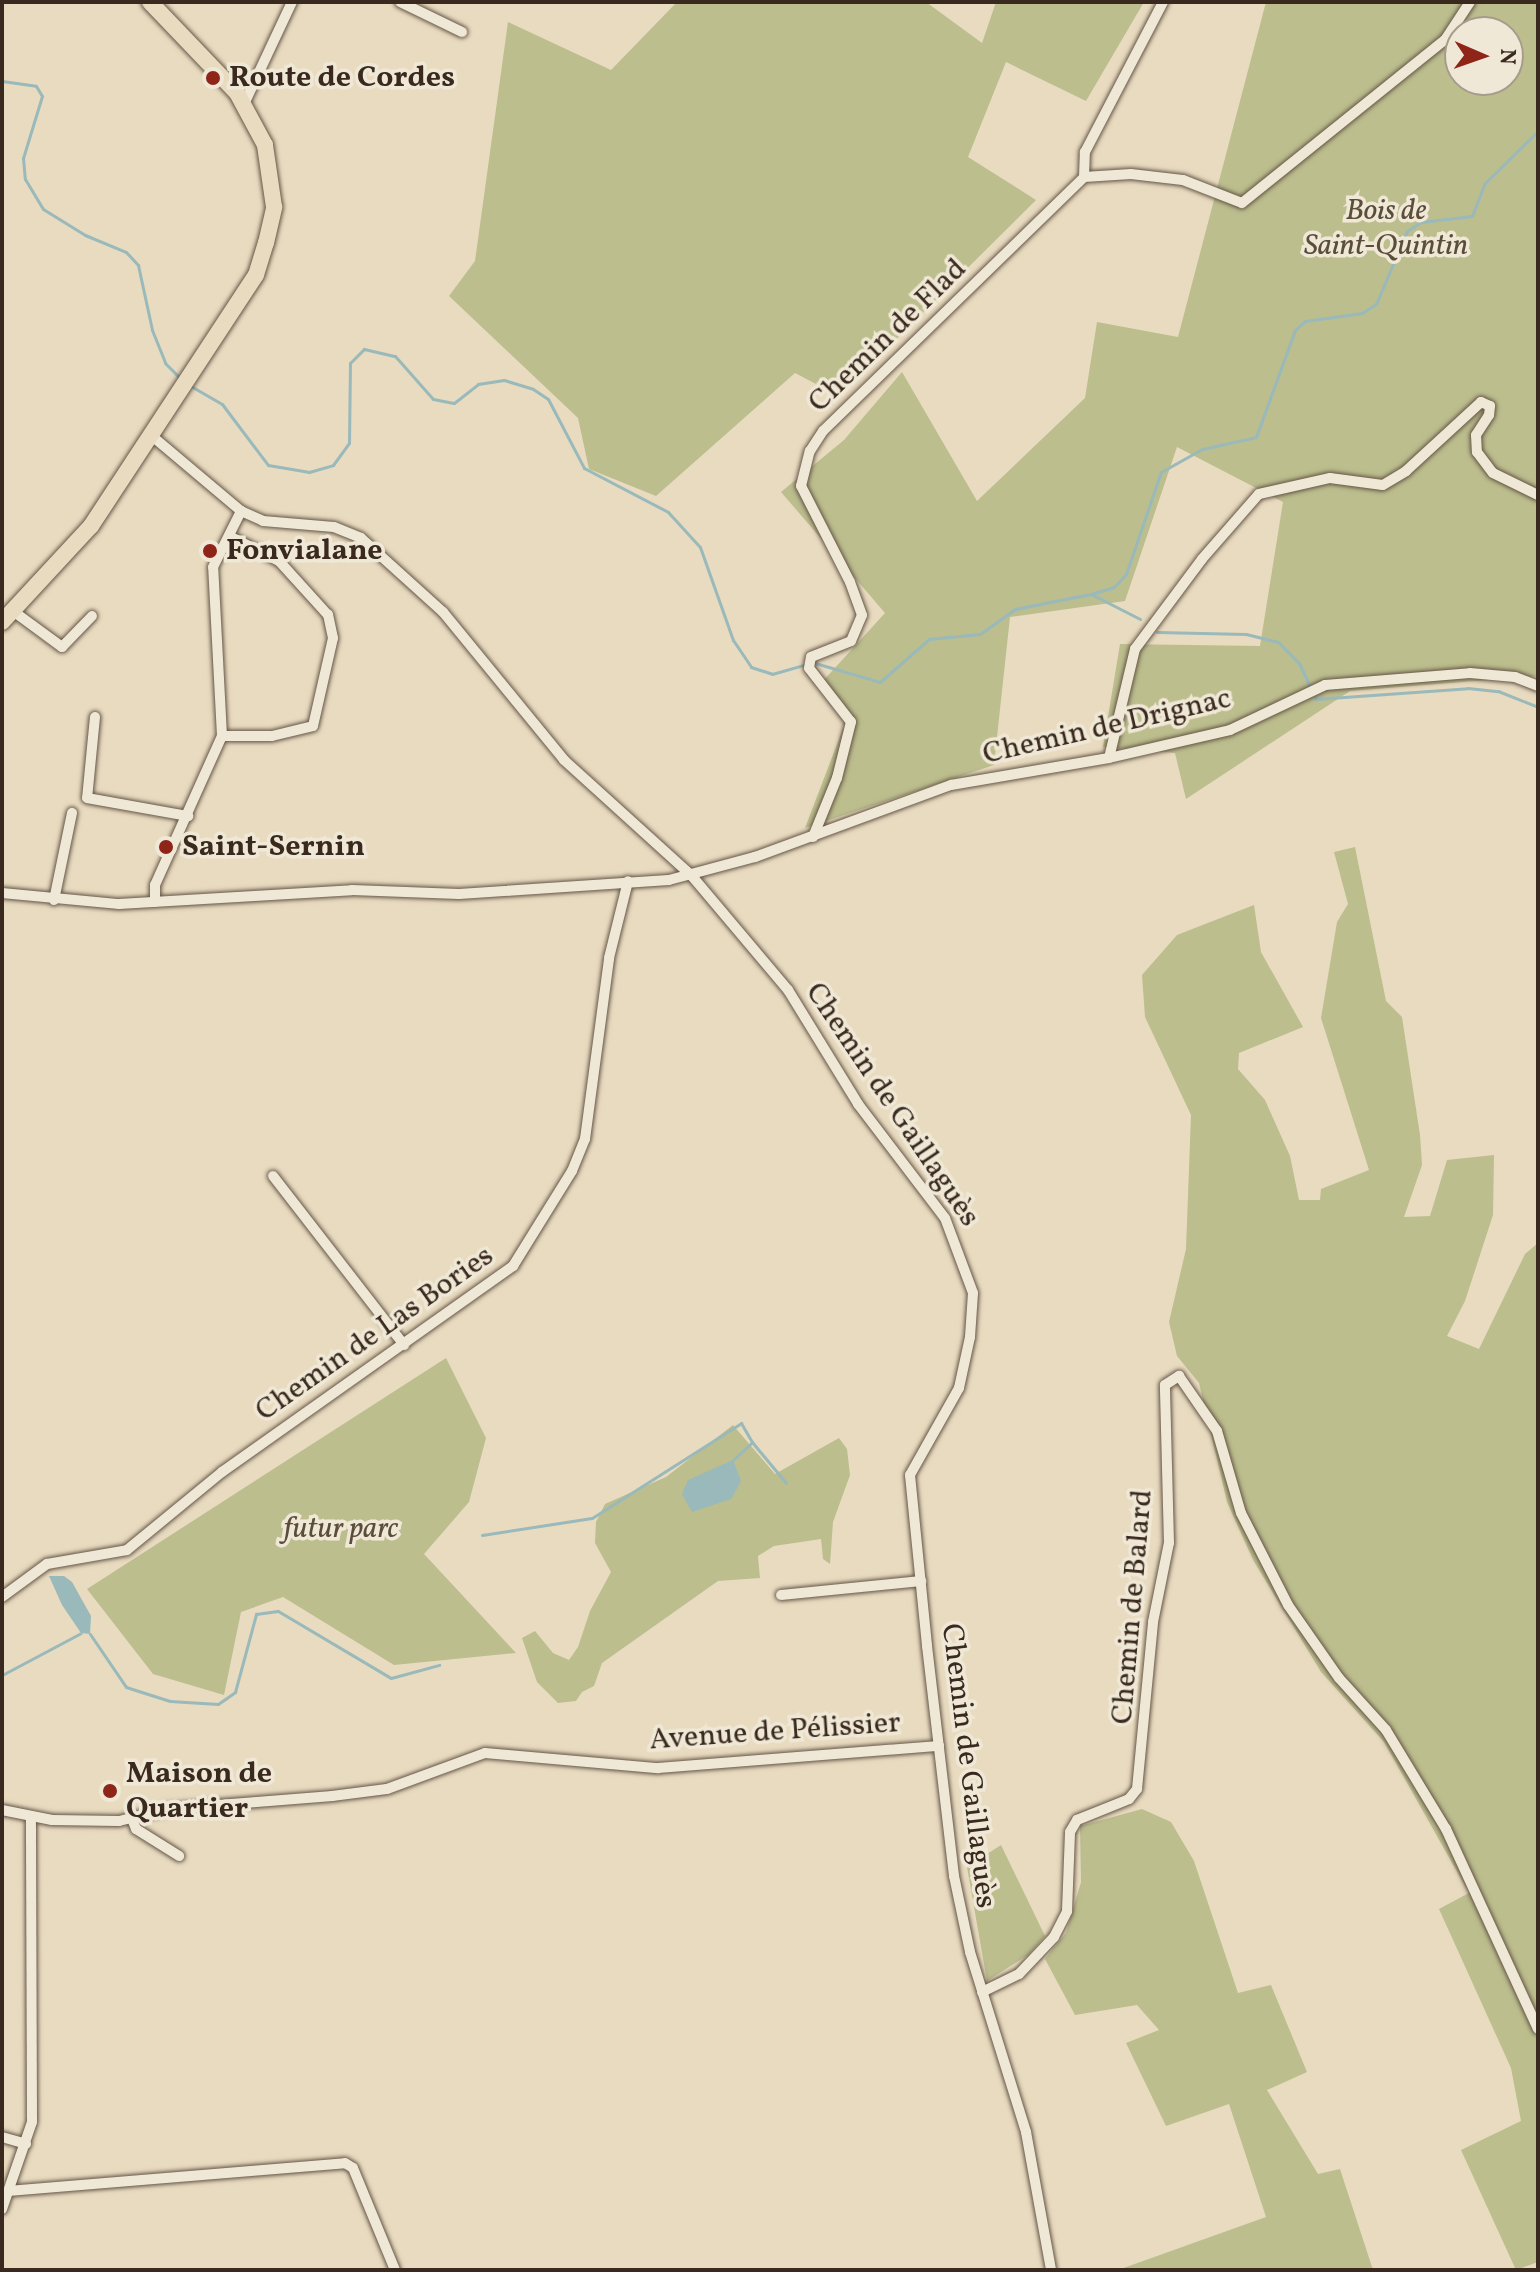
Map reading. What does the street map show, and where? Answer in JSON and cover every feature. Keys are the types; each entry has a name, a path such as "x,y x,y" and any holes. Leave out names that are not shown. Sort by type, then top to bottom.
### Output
{"main road":[{"path":"8,617 91,526 197,370 256,275 274,207 265,145 244,104 150,2"}],"street":[{"path":"244,104 292,2"},
{"path":"400,2 462,32"},
{"path":"1163,2 1085,152 1084,177 1131,174 1183,180 1242,203 1445,40 1470,2"},
{"name":"Chemin de Flad","path":"813,837 837,778 851,722 809,668 811,657 851,641 862,615 801,486 810,451 823,431 1084,177"},
{"path":"1109,758 1135,649 1259,494 1330,478 1383,485 1481,402 1490,406 1489,415 1476,435 1477,452 1493,473 1538,495"},
{"name":"Chemin de Gaillaguès","path":"152,436 241,511 263,521 334,527 361,538 443,612 564,760 692,876 806,1016 858,1104 945,1218 973,1293 959,1388 910,1475 954,1876 982,1992 1026,2132 1051,2270"},
{"path":"155,902 155,885 222,736 213,567 241,511"},
{"path":"222,736 272,736 313,726 333,638 328,615 279,561 229,536"},
{"path":"8,617 62,647 92,616"},
{"name":"Chemin de Drignac","path":"2,893 54,900 155,902 352,890 459,894 692,876 813,837 951,785 1109,758 1230,730 1313,689 1470,673 1515,677 1538,686"},
{"path":"95,717 87,798 188,816"},
{"path":"54,900 72,813"},
{"name":"Chemin de Las Bories","path":"2,1597 47,1564 127,1550 212,1479 513,1266 572,1171 585,1139 609,958 628,881"},
{"path":"273,1176 404,1345"},
{"name":"Chemin de Balard","path":"982,1992 1019,1974 1054,1937 1067,1911 1070,1832 1077,1820 1129,1799 1137,1789 1153,1622 1169,1543 1165,1385 1179,1376 1217,1431 1241,1513 1294,1615 1339,1678 1386,1730 1446,1829 1538,2029"},
{"path":"781,1595 921,1581"},
{"name":"Avenue de Pélissier","path":"2,1810 31,1818 132,1819 168,1809 387,1789 485,1753 658,1768 939,1746"},
{"path":"2,2209 32,2122 31,1818"},
{"path":"132,1819 136,1829 179,1856"},
{"path":"2,2137 26,2144"},
{"path":"6,2194 345,2163 353,2168 395,2270"}],"green space":[{"path":"677,2 926,2 982,43 996,2 1144,2 1086,101 1006,62 968,157 1036,200 839,396 795,373 656,496 589,469 578,418 449,296 475,261 508,22 611,70"},
{"name":"Bois de Saint-Quintin","path":"1266,2 1538,2 1538,676 1350,691 1186,799 1175,753 1103,747 1120,644 1260,646 1283,502 1177,447 1125,601 1010,617 994,765 805,828 847,718 823,681 885,613 781,492 844,440 902,372 977,501 1085,398 1097,322 1178,337"},
{"path":"1355,847 1386,1001 1402,1017 1420,1135 1422,1165 1404,1217 1430,1216 1447,1160 1494,1155 1493,1215 1465,1301 1447,1336 1479,1349 1525,1254 1538,1243 1538,2262 1516,2270 1461,2150 1521,2121 1511,2068 1439,1909 1469,1893 1384,1742 1321,1672 1253,1560 1227,1502 1199,1383 1177,1356 1169,1322 1186,1249 1191,1115 1145,1017 1142,975 1177,935 1254,905 1261,952 1303,1027 1239,1053 1238,1069 1265,1100 1290,1156 1299,1200 1320,1200 1321,1189 1369,1170 1321,1018 1337,922 1348,904 1334,852"},
{"name":"futur parc","path":"446,1358 486,1438 469,1502 424,1554 516,1653 394,1665 283,1597 241,1612 224,1695 153,1674 87,1589"},
{"path":"733,1425 775,1474 839,1438 847,1449 850,1475 833,1522 830,1564 823,1559 821,1539 774,1546 758,1556 760,1578 718,1581 602,1663 594,1686 582,1692 576,1701 558,1703 537,1682 522,1638 535,1631 553,1653 569,1660 578,1647 590,1611 611,1572 595,1543 596,1522 605,1504 666,1477"},
{"path":"1142,1809 1171,1822 1194,1861 1238,1993 1271,1985 1307,2072 1267,2090 1318,2174 1340,2169 1373,2270 1118,2270 1266,2217 1229,2104 1166,2126 1126,2043 1159,2030 1137,2005 1075,2015 1045,1959 1066,1933 1081,1882 1080,1826"},
{"path":"1001,1845 1045,1936 1028,1955 987,1981 967,1867"}],"water":[{"path":"733,1460 741,1481 731,1499 692,1512 682,1494 688,1480"},
{"path":"49,1576 64,1576 72,1582 91,1616 90,1634 81,1633 62,1605"}],"waterway":[{"path":"2,81 36,86 42,96 23,158 25,179 43,209 85,235 126,252 138,265 152,330 165,363 180,378"},
{"path":"1091,594 1114,587 1126,574 1161,472 1202,449 1256,437 1295,330 1305,321 1362,313 1376,304 1407,231 1421,222 1472,216 1484,184 1538,131"},
{"path":"189,385 222,404 268,465 309,472 333,465 349,443 350,363 364,349 395,356 433,399 454,403 478,384 504,380 533,389 548,399 584,468 668,512 700,547 733,640 751,667 772,674 806,664"},
{"path":"815,663 880,682 929,639 980,634 1015,609 1091,594 1140,619"},
{"path":"1157,632 1246,634 1278,642 1299,663 1316,699 1468,688 1498,691 1538,707"},
{"path":"482,1535 592,1518 741,1423 752,1442"},
{"path":"733,1460 752,1442 786,1483"},
{"path":"90,1634 126,1687 170,1701 218,1704 235,1692 256,1614 278,1611 391,1678 439,1665"},
{"path":"2,1675 81,1633"}],"place":[{"name":"Route de Cordes","path":"213,78"},
{"name":"Fonvialane","path":"210,551"},
{"name":"Saint-Sernin","path":"166,847"},
{"name":"Maison de Quartier","path":"110,1791"}]}
